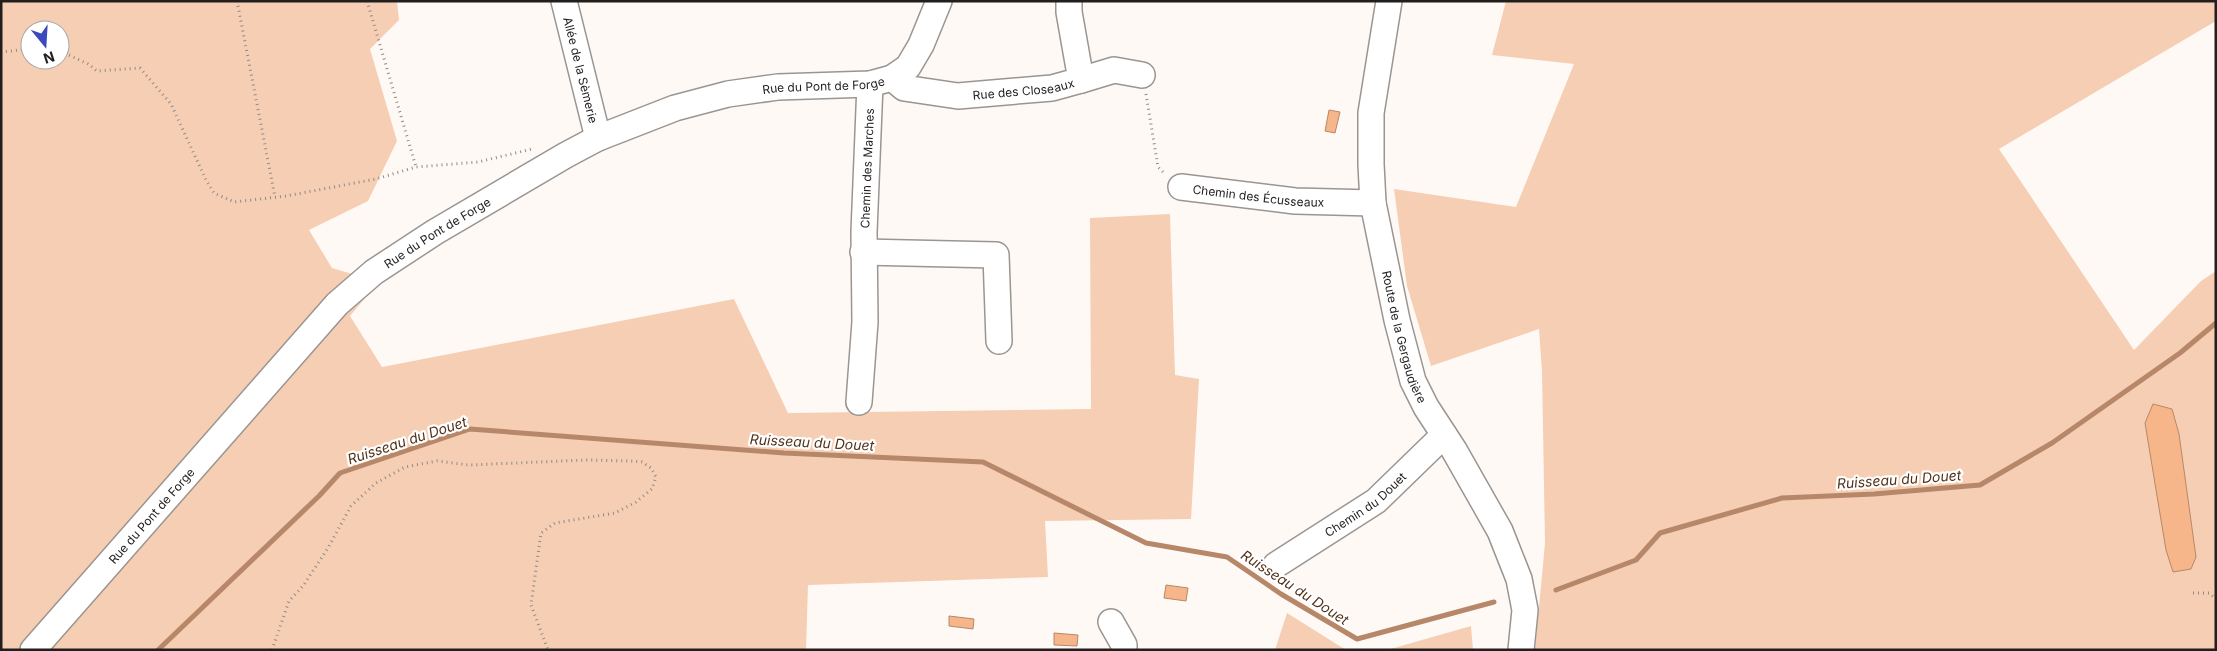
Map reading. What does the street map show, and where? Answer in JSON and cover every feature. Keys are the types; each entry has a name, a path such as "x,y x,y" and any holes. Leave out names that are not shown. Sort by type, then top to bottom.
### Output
{"street":[{"name":"Allée de la Sèmerie","path":"564,1 598,138"},
{"name":"Rue du Pont de Forge","path":"33,650 337,304 374,272 434,232 566,155 598,138 675,108 728,94 778,87 881,81 908,67 921,46 940,1"},
{"name":"Rue des Closeaux","path":"881,81 904,88 958,96 1052,88 1081,80 1069,12 1070,1"},
{"name":"Route de la Gergaudière","path":"1388,1 1371,113 1373,203 1397,320 1413,381 1426,407 1500,531 1519,579 1525,610 1521,650"},
{"path":"1081,80 1114,70 1142,75"},
{"name":"Chemin des Marches","path":"859,402 865,322 863,252 881,81"},
{"name":"Chemin des Écusseaux","path":"1181,187 1295,201 1373,203"},
{"path":"863,252 996,255 999,340"},
{"name":"Chemin du Douet","path":"1276,564 1376,501 1444,435"},
{"path":"1111,622 1124,645 1124,650"}],"path":[{"path":"237,1 275,197"},
{"path":"367,1 416,167"},
{"path":"1,52 20,50"},
{"path":"70,56 97,70 140,68 171,104 206,180 214,193 234,202 275,197 376,179 416,167 478,162 533,149"},
{"name":"Chemin des Écusseaux","path":"1142,75 1158,167 1181,187"},
{"path":"272,650 289,601 303,586 328,548 351,506 376,484 405,467 437,461 469,465 586,460 642,462 651,468 656,477 652,489 636,502 615,513 555,523 542,533 531,606 548,650"},
{"path":"2193,593 2209,593 2216,598"}],"shaded area":[{"path":"1,1 397,1 399,20 370,49 397,141 368,201 309,230 332,268 359,276 370,292 350,316 382,367 734,299 788,413 1091,409 1090,218 1170,214 1175,375 1199,379 1191,519 1045,521 1048,577 808,585 806,650 1,650"},
{"path":"1506,1 2216,1 2216,21 1999,149 2134,350 2201,281 2216,271 2216,650 1535,650 1545,543 1542,371 1539,329 1431,366 1407,286 1394,189 1516,207 1574,64 1492,55"},
{"path":"1329,110 1340,112 1335,133 1325,131"},
{"path":"2153,404 2172,409 2179,434 2196,557 2191,569 2173,572 2166,550 2145,423"},
{"path":"1166,585 1188,588 1186,601 1164,598"},
{"path":"1287,613 1346,650 1275,650"},
{"path":"949,616 974,619 973,629 949,626"},
{"path":"1471,626 1473,650 1387,650"},
{"path":"1054,633 1078,635 1077,646 1054,645"}],"waterway":[{"name":"Ruisseau du Douet","path":"1556,590 1636,560 1660,533 1782,498 1874,494 1980,485 2052,443 2180,353 2216,323"},
{"name":"Ruisseau du Douet","path":"158,650 319,496 340,473 470,429 784,453 983,462 1146,543 1227,557 1281,594 1357,639 1494,602"}]}
